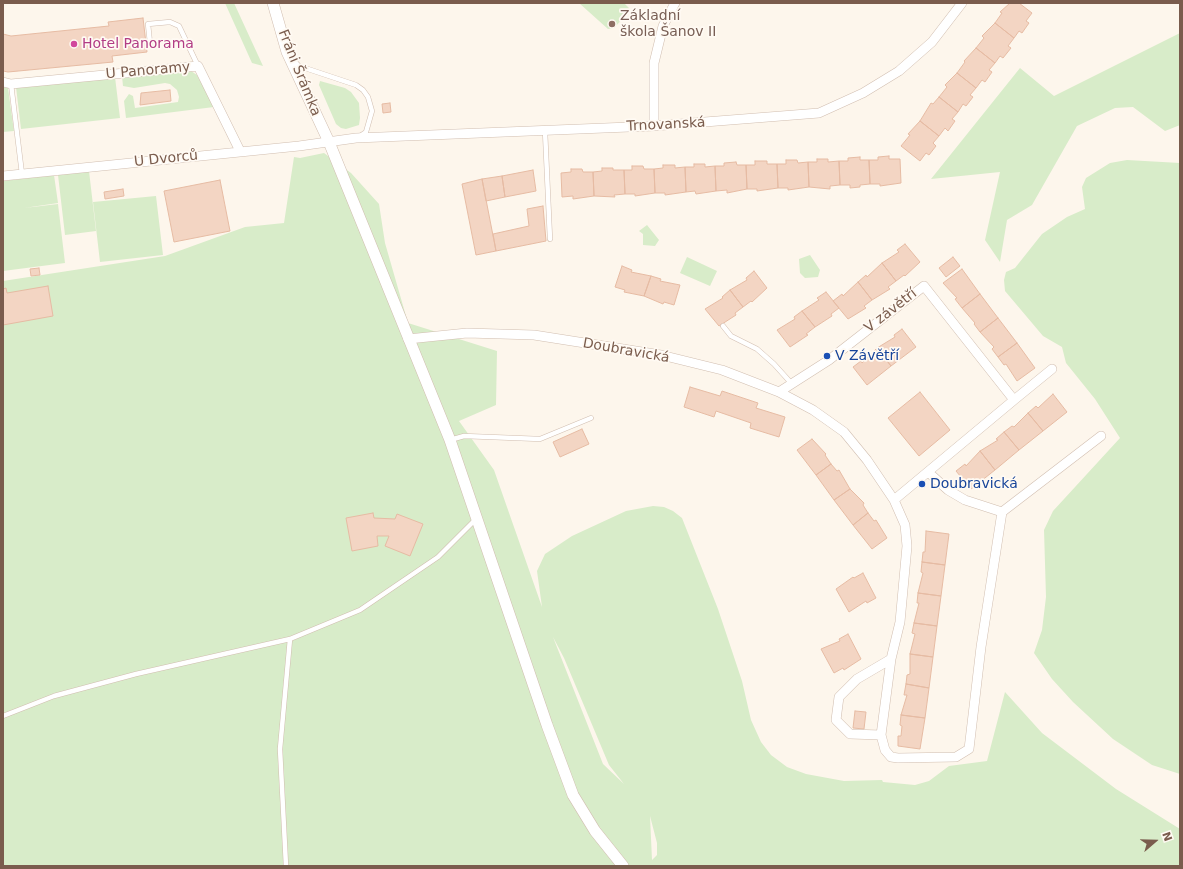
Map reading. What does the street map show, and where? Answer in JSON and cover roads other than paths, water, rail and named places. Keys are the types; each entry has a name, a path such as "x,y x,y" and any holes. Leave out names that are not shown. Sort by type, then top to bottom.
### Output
{"street":[{"name":"Fráni Šrámka","path":"273,3 287,52 328,142 450,440 547,725 573,795 596,832 624,866"},
{"path":"654,126 654,63 663,26 675,3"},
{"name":"Trnovanská","path":"328,142 356,138 654,126 819,113 879,85 899,71 932,42 962,3"},
{"name":"U Panoramy","path":"7,83 198,66 240,151"},
{"name":"U Dvorců","path":"3,176 328,142"},
{"name":"V závětří","path":"779,392 828,360 924,286 1014,400"},
{"name":"Doubravická","path":"408,338 467,333 534,336 661,356 722,370 779,392 813,410 844,432 867,460 894,500 905,525 906,546 900,622 891,659 880,735"},
{"path":"894,500 1052,369"},
{"path":"891,659 857,679 838,697 836,720 850,734 880,735 885,750 891,757 956,757 969,749 981,647 1002,512 1101,436"},
{"path":"928,472 948,490 965,500 1002,512"}],"lane":[{"path":"150,43 148,24 170,22 179,26 198,66"},
{"path":"287,52 299,66 356,85 363,90 371,104 372,118 366,132 356,138"},
{"path":"7,83 22,174"},
{"path":"546,131 550,240"},
{"path":"723,326 731,336 757,349 774,364 792,384"},
{"path":"450,440 464,436 540,439 591,418"},
{"path":"3,716 54,696 136,674 290,639 360,610 438,558 477,518"},
{"path":"286,866 280,749 290,639"}],"place":[{"name":"Základní škola Šanov II","path":"612,24"},
{"name":"Hotel Panorama","path":"74,44"},
{"name":"V Závětří","path":"827,356"},
{"name":"Doubravická","path":"922,484"}]}
